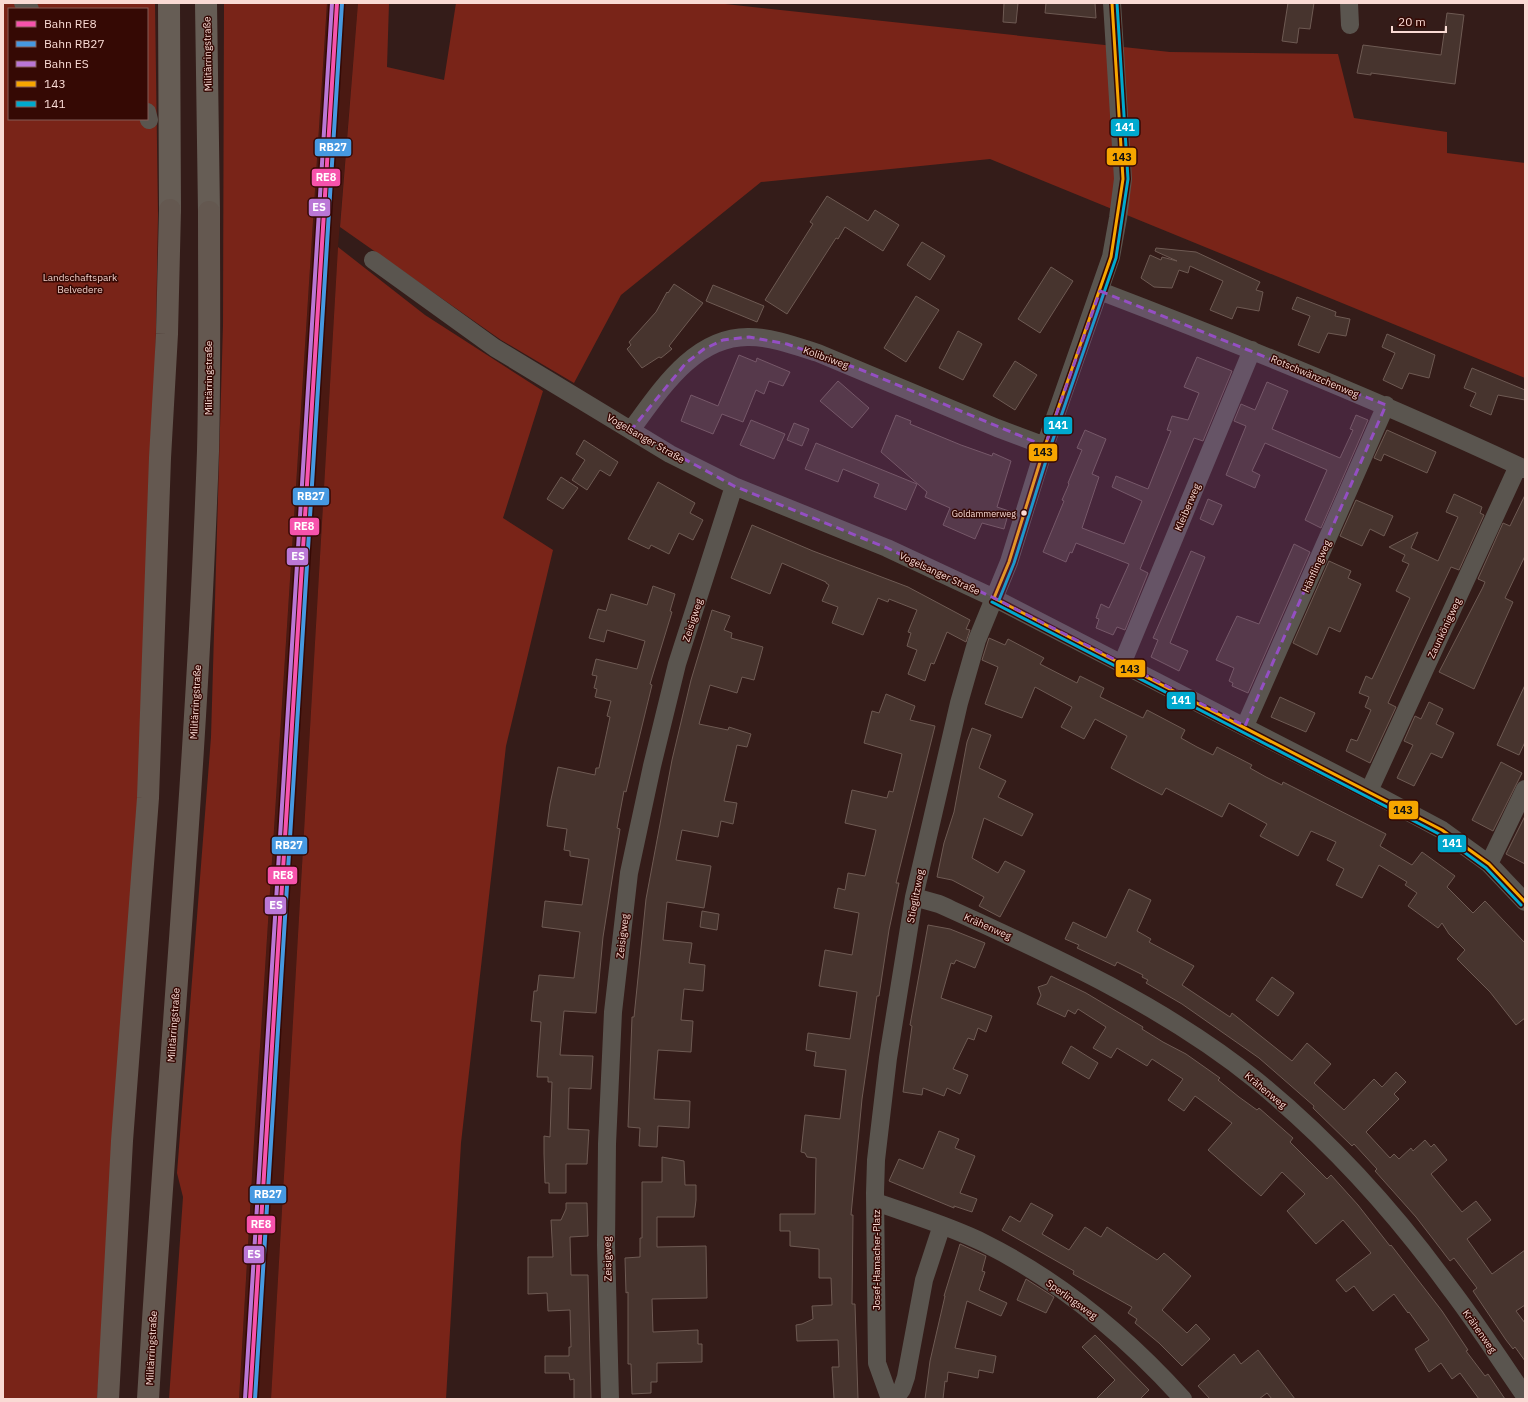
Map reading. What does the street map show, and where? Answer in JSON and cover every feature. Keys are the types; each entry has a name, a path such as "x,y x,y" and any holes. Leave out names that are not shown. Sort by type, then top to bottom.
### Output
{"highway":[{"path":"108,1399 122,1141 148,798 160,458 167,334 170,210"},
{"name":"Militärringstraße","path":"148,1399 160,1205 191,792 208,450 210,212"}],"main road":[{"path":"169,3 170,210"},
{"name":"Militärringstraße","path":"206,3 210,212"}],"street":[{"path":"994,598 1009,562 1045,446 1111,257 1123,179 1112,3"},
{"path":"1349,3 1350,25"},
{"name":"Vogelsanger Straße","path":"373,260 495,348 670,454 734,486 887,548 994,598 1370,791 1442,830 1489,864 1525,902"},
{"name":"Rotschwänzchenweg","path":"1100,291 1252,350 1386,406 1522,467"},
{"name":"Kolibriweg","path":"631,430 659,393 686,363 704,349 723,340 749,337 787,344 818,353 997,428 1045,446"},
{"name":"Kleiberweg","path":"1122,664 1252,350"},
{"name":"Hänflingweg","path":"1245,726 1386,406"},
{"name":"Zaunkönigweg","path":"1370,791 1522,467"},
{"name":"Zeisigweg","path":"610,1399 606,1246 607,1144 612,1012 629,873 652,766 678,664 734,486"},
{"name":"Stieglitzweg","path":"876,1202 876,1160 888,1058 914,897 959,703 977,640 994,598"},
{"path":"1489,864 1525,789"},
{"name":"Krähenweg","path":"914,897 939,904 1100,980 1148,1007 1204,1043 1256,1080 1328,1145 1376,1196 1450,1287 1525,1396"},
{"name":"Josef-Hamacher-Platz","path":"890,1399 877,1363 876,1202 942,1225"},
{"path":"895,1399 902,1389 906,1377 924,1280 942,1225"},
{"name":"Sperlingsweg","path":"942,1225 984,1242 1065,1292 1108,1325 1156,1369 1183,1399"}],"highlighted area":[{"path":"1100,291 1386,405 1245,726 994,598 887,548 734,486 631,430 686,363 704,349 723,340 749,337 787,344 859,369 1045,446"}],"shaded area":[{"path":"327,3 358,3 338,247 271,1399 239,1399 255,1125"}],"green space":[{"name":"Landschaftspark Belvedere","path":"3,3 155,3 158,215 151,611 126,1015 97,1399 3,1399"},
{"path":"224,3 327,3 255,1125 239,1399 169,1399 183,1197 177,1173 211,737 223,325"},
{"path":"358,3 389,3 387,67 444,80 456,3 716,3 1170,52 1338,54 1354,118 1447,132 1447,153 1525,163 1525,378 990,159 761,182 621,295 574,383 501,340 340,227"},
{"path":"338,247 425,315 543,391 503,518 553,550 506,746 461,1143 446,1399 271,1399"}],"building":[{"path":"1004,3 1018,3 1016,23 1003,22"},
{"path":"1046,3 1095,3 1096,18 1045,13"},
{"path":"1288,3 1314,3 1310,29 1299,28 1297,43 1282,41"},
{"path":"1447,13 1464,15 1455,84 1371,73 1371,75 1357,73 1363,45 1441,55"},
{"path":"827,196 868,221 875,210 899,225 883,251 845,227 838,239 836,238 787,314 765,300 813,224 810,222"},
{"path":"922,242 945,256 930,280 907,265"},
{"path":"1156,248 1196,252 1260,282 1256,290 1263,292 1259,311 1237,307 1232,319 1210,310 1223,281 1190,266 1188,273 1179,270 1172,288 1154,287 1141,278 1150,255 1161,260 1162,257 1177,261 1155,251"},
{"path":"1051,267 1073,281 1040,333 1018,319"},
{"path":"674,284 703,303 669,346 672,349 661,358 659,357 642,368 627,349 631,345 629,342 656,312 667,292 668,293"},
{"path":"713,285 764,306 757,322 706,301"},
{"path":"916,296 939,310 906,362 884,348"},
{"path":"1297,297 1336,312 1335,316 1350,319 1346,336 1328,333 1319,353 1298,345 1310,316 1292,309"},
{"path":"958,331 982,344 963,380 939,368"},
{"path":"1387,334 1435,355 1429,378 1409,373 1402,389 1383,380 1395,353 1382,347"},
{"path":"739,355 756,362 757,358 790,372 783,386 769,381 764,394 756,390 743,422 722,414 713,434 681,421 691,395 718,406"},
{"path":"1197,357 1232,371 1203,441 1194,438 1140,569 1148,573 1125,630 1117,627 1113,635 1096,628 1099,619 1096,618 1101,604 1109,608 1129,564 1076,543 1066,562 1043,552 1064,501 1062,500 1069,484 1068,483 1082,450 1077,448 1085,430 1106,439 1092,474 1099,477 1082,528 1124,544 1142,501 1112,487 1116,476 1148,489 1171,431 1167,430 1172,416 1188,420 1199,393 1184,387"},
{"path":"1015,361 1037,375 1015,410 993,396"},
{"path":"1472,368 1525,390 1525,400 1498,395 1491,415 1470,406 1476,393 1464,388"},
{"path":"838,381 869,408 852,428 820,401"},
{"path":"1267,382 1288,391 1272,429 1340,458 1353,430 1350,429 1356,415 1368,420 1321,528 1305,520 1327,470 1265,443 1252,471 1260,475 1255,488 1226,475 1246,426 1234,421 1241,404 1255,410"},
{"path":"896,415 911,421 910,424 961,445 992,456 993,453 1011,461 997,507 1009,511 1004,529 982,523 975,539 943,525 950,508 925,497 927,492 881,452"},
{"path":"751,420 785,434 774,459 740,445"},
{"path":"794,423 809,429 802,446 787,440"},
{"path":"1387,430 1436,452 1427,473 1384,454 1381,461 1374,458"},
{"path":"584,440 618,462 610,476 600,470 587,490 572,480 585,460 576,454"},
{"path":"816,443 917,484 906,510 874,497 879,484 843,469 838,482 805,469"},
{"path":"561,477 578,488 563,509 547,499"},
{"path":"658,482 695,503 690,513 703,520 693,540 679,533 669,554 651,545 649,549 628,539"},
{"path":"1454,494 1482,507 1480,513 1484,515 1459,570 1451,567 1419,635 1388,703 1396,707 1370,763 1346,751 1351,739 1357,741 1371,710 1365,707 1369,697 1359,693 1366,676 1372,679 1410,598 1396,591 1409,564 1402,561 1405,555 1389,547 1418,532 1411,548 1438,561 1458,517 1446,512"},
{"path":"1525,495 1525,556 1505,598 1513,602 1474,689 1439,672 1483,587 1485,582 1478,579 1503,523 1510,526"},
{"path":"1208,499 1222,505 1213,525 1200,519"},
{"path":"1356,500 1393,516 1384,536 1370,529 1362,546 1340,536"},
{"path":"752,525 813,551 908,587 970,620 966,629 970,630 966,642 947,632 934,664 931,663 925,681 908,674 917,650 907,646 911,633 908,632 917,610 889,599 888,602 878,598 863,635 832,623 838,607 822,601 829,585 826,582 782,563 770,594 731,578"},
{"path":"1294,544 1310,552 1248,693 1232,686 1233,683 1229,681 1234,668 1216,660 1237,616 1259,624"},
{"path":"1191,551 1205,557 1170,643 1188,651 1179,671 1151,657 1158,640 1153,638"},
{"path":"1329,561 1351,571 1348,578 1361,584 1340,632 1329,627 1317,655 1293,643"},
{"path":"653,586 675,594 670,611 672,612 650,684 652,685 626,792 624,791 617,828 620,829 603,937 596,1013 564,1011 560,1055 593,1056 591,1089 569,1088 568,1129 589,1130 587,1164 566,1164 566,1193 549,1193 549,1183 545,1183 544,1136 550,1137 552,1082 548,1082 548,1077 537,1077 541,1022 531,1021 534,991 537,991 539,975 574,978 580,932 542,927 545,901 582,905 589,859 570,856 570,851 564,850 567,829 547,826 550,804 558,767 595,775 596,768 599,768 610,717 607,716 611,701 595,697 597,689 594,688 597,676 592,675 596,659 637,669 645,641 607,630 604,642 589,638 598,609 606,611 611,594 647,605"},
{"path":"712,610 730,616 724,630 732,633 731,638 763,647 754,680 742,677 737,693 710,685 699,724 728,730 729,727 751,734 747,747 737,745 724,801 737,803 733,824 721,821 718,837 682,830 676,860 711,866 704,908 667,902 663,940 692,943 689,963 705,965 703,991 684,989 681,1020 693,1021 691,1052 658,1050 654,1099 690,1101 689,1128 658,1126 657,1147 639,1146 640,1128 628,1127 632,1017 634,1017 646,899 672,760 691,680"},
{"path":"989,638 1005,645 1008,639 1044,658 1040,664 1077,683 1080,676 1104,688 1100,697 1143,718 1147,710 1185,730 1181,738 1197,747 1213,755 1217,747 1252,765 1250,768 1266,777 1282,785 1283,782 1386,834 1380,846 1412,865 1422,852 1455,876 1447,887 1473,913 1485,901 1525,943 1525,1018 1516,1025 1490,992 1457,959 1465,950 1449,934 1442,923 1438,928 1408,906 1417,893 1405,885 1407,882 1379,865 1362,898 1336,885 1344,869 1327,860 1336,842 1311,831 1298,856 1260,836 1267,824 1229,803 1222,817 1166,788 1162,795 1111,768 1127,736 1095,719 1084,739 1061,727 1072,707 1035,687 1022,718 985,704 998,667 982,660"},
{"path":"1525,685 1525,742 1519,755 1497,745"},
{"path":"886,694 915,706 910,720 935,726 896,883 899,883 889,930 879,996 877,996 862,1099 851,1215 853,1215 852,1304 855,1304 858,1399 834,1399 832,1367 839,1367 838,1340 797,1341 796,1325 813,1319 812,1306 832,1305 831,1278 819,1278 819,1249 790,1246 790,1231 780,1231 780,1214 815,1214 816,1158 807,1157 805,1153 801,1152 805,1115 840,1119 846,1070 814,1066 816,1052 806,1050 808,1033 850,1039 857,992 819,986 825,950 852,955 859,913 834,908 838,888 845,890 848,873 865,876 876,830 845,823 852,790 887,798 889,791 893,792 902,754 864,743 872,711 879,713"},
{"path":"1280,697 1315,713 1306,732 1271,717"},
{"path":"1429,702 1443,709 1436,724 1454,733 1442,758 1431,753 1414,786 1397,778 1413,745 1404,741 1415,716 1421,719"},
{"path":"972,728 991,735 979,768 1006,781 998,797 1033,814 1022,836 984,818 972,858 998,873 1005,861 1025,871 1000,917 979,906 984,897 952,880 937,877 944,843 954,812 967,742"},
{"path":"1501,762 1522,773 1493,831 1472,820"},
{"path":"1525,816 1525,864 1506,854"},
{"path":"1129,889 1151,900 1137,931 1151,939 1149,942 1194,966 1182,985 1230,1017 1232,1013 1292,1061 1307,1043 1331,1064 1314,1083 1344,1110 1374,1079 1382,1087 1396,1072 1406,1082 1394,1094 1399,1099 1366,1132 1390,1158 1394,1154 1399,1159 1411,1148 1413,1151 1425,1140 1431,1147 1434,1144 1447,1160 1431,1174 1462,1212 1476,1201 1491,1220 1467,1239 1492,1274 1525,1250 1525,1305 1516,1311 1525,1323 1525,1361 1515,1347 1513,1349 1506,1340 1473,1291 1477,1288 1454,1258 1450,1261 1416,1217 1375,1171 1377,1169 1354,1144 1352,1146 1313,1108 1314,1106 1259,1058 1182,1004 1146,983 1148,980 1142,977 1143,975 1117,962 1115,966 1077,948 1079,945 1065,939 1073,922 1106,938"},
{"path":"702,911 719,914 717,930 700,927"},
{"path":"928,925 950,929 985,943 975,968 956,960 954,964 951,963 941,998 992,1016 986,1032 978,1028 974,1040 968,1038 953,1069 968,1075 960,1094 947,1088 944,1096 923,1088 922,1095 903,1092 912,1026 910,1025"},
{"path":"1051,976 1086,993 1143,1027 1142,1029 1163,1042 1186,1054 1220,1078 1218,1080 1239,1097 1257,1110 1259,1108 1293,1138 1290,1142 1327,1179 1331,1175 1358,1205 1390,1246 1391,1245 1442,1311 1468,1350 1466,1351 1485,1376 1488,1374 1505,1399 1479,1399 1460,1373 1452,1379 1441,1363 1429,1372 1415,1349 1429,1340 1394,1294 1373,1311 1354,1286 1346,1292 1336,1280 1371,1253 1343,1220 1316,1244 1287,1211 1305,1194 1282,1172 1261,1196 1208,1150 1232,1123 1195,1096 1184,1111 1168,1100 1183,1079 1152,1059 1147,1066 1117,1048 1111,1058 1093,1048 1106,1027 1078,1009 1075,1014 1068,1010 1065,1017 1037,1004 1041,995 1038,987 1047,984"},
{"path":"1272,977 1294,993 1278,1016 1256,1000"},
{"path":"1071,1046 1098,1063 1089,1079 1062,1063"},
{"path":"939,1131 959,1139 955,1148 975,1156 960,1193 977,1199 972,1212 954,1206 954,1208 889,1181 899,1159 923,1169"},
{"path":"662,1157 684,1161 685,1185 696,1185 696,1200 694,1217 657,1217 657,1247 706,1246 707,1298 652,1299 653,1332 698,1330 698,1344 702,1344 702,1362 657,1363 657,1382 651,1382 651,1393 632,1394 631,1364 628,1364 628,1292 626,1293 625,1258 640,1257 640,1238 642,1238 642,1182 662,1182"},
{"path":"566,1203 587,1203 588,1236 570,1237 571,1275 588,1275 591,1399 574,1399 574,1379 570,1380 569,1373 545,1373 545,1356 569,1356 569,1347 571,1347 570,1310 548,1311 547,1293 528,1294 528,1257 553,1257 551,1220 561,1220 566,1209"},
{"path":"1031,1203 1053,1215 1042,1234 1069,1250 1085,1227 1101,1237 1107,1227 1157,1260 1164,1253 1191,1276 1162,1310 1187,1333 1196,1324 1210,1339 1182,1366 1159,1343 1135,1323 1137,1319 1128,1313 1132,1307 1073,1274 1074,1271 1002,1230 1010,1216 1020,1222"},
{"path":"960,1244 986,1256 982,1271 985,1272 979,1290 1007,1303 1001,1316 967,1301 955,1348 996,1356 993,1373 979,1370 978,1378 948,1372 947,1382 945,1381 943,1399 925,1399 930,1361 944,1296"},
{"path":"1026,1279 1054,1297 1046,1313 1017,1300"},
{"path":"1095,1335 1149,1390 1140,1399 1096,1399 1115,1380 1082,1347"},
{"path":"1258,1350 1295,1399 1272,1399 1267,1393 1259,1399 1210,1399 1198,1386 1234,1354 1241,1364"}],"rail line":[{"name":"ES","path":"245,1399 332,3"},
{"name":"RE8","path":"250,1399 337,3"},
{"name":"RB27","path":"255,1399 342,3"}],"transit line":[{"name":"143","path":"994,598 1009,562 1045,446 1111,257 1123,179 1112,3"},
{"name":"141","path":"999,600 1014,563 1050,448 1116,258 1128,179 1117,3"},
{"name":"143","path":"994,598 1442,830 1489,864 1525,902"},
{"name":"141","path":"992,602 1439,834 1486,868 1521,905"}],"place":[{"name":"Goldammerweg","path":"1024,513"}]}
